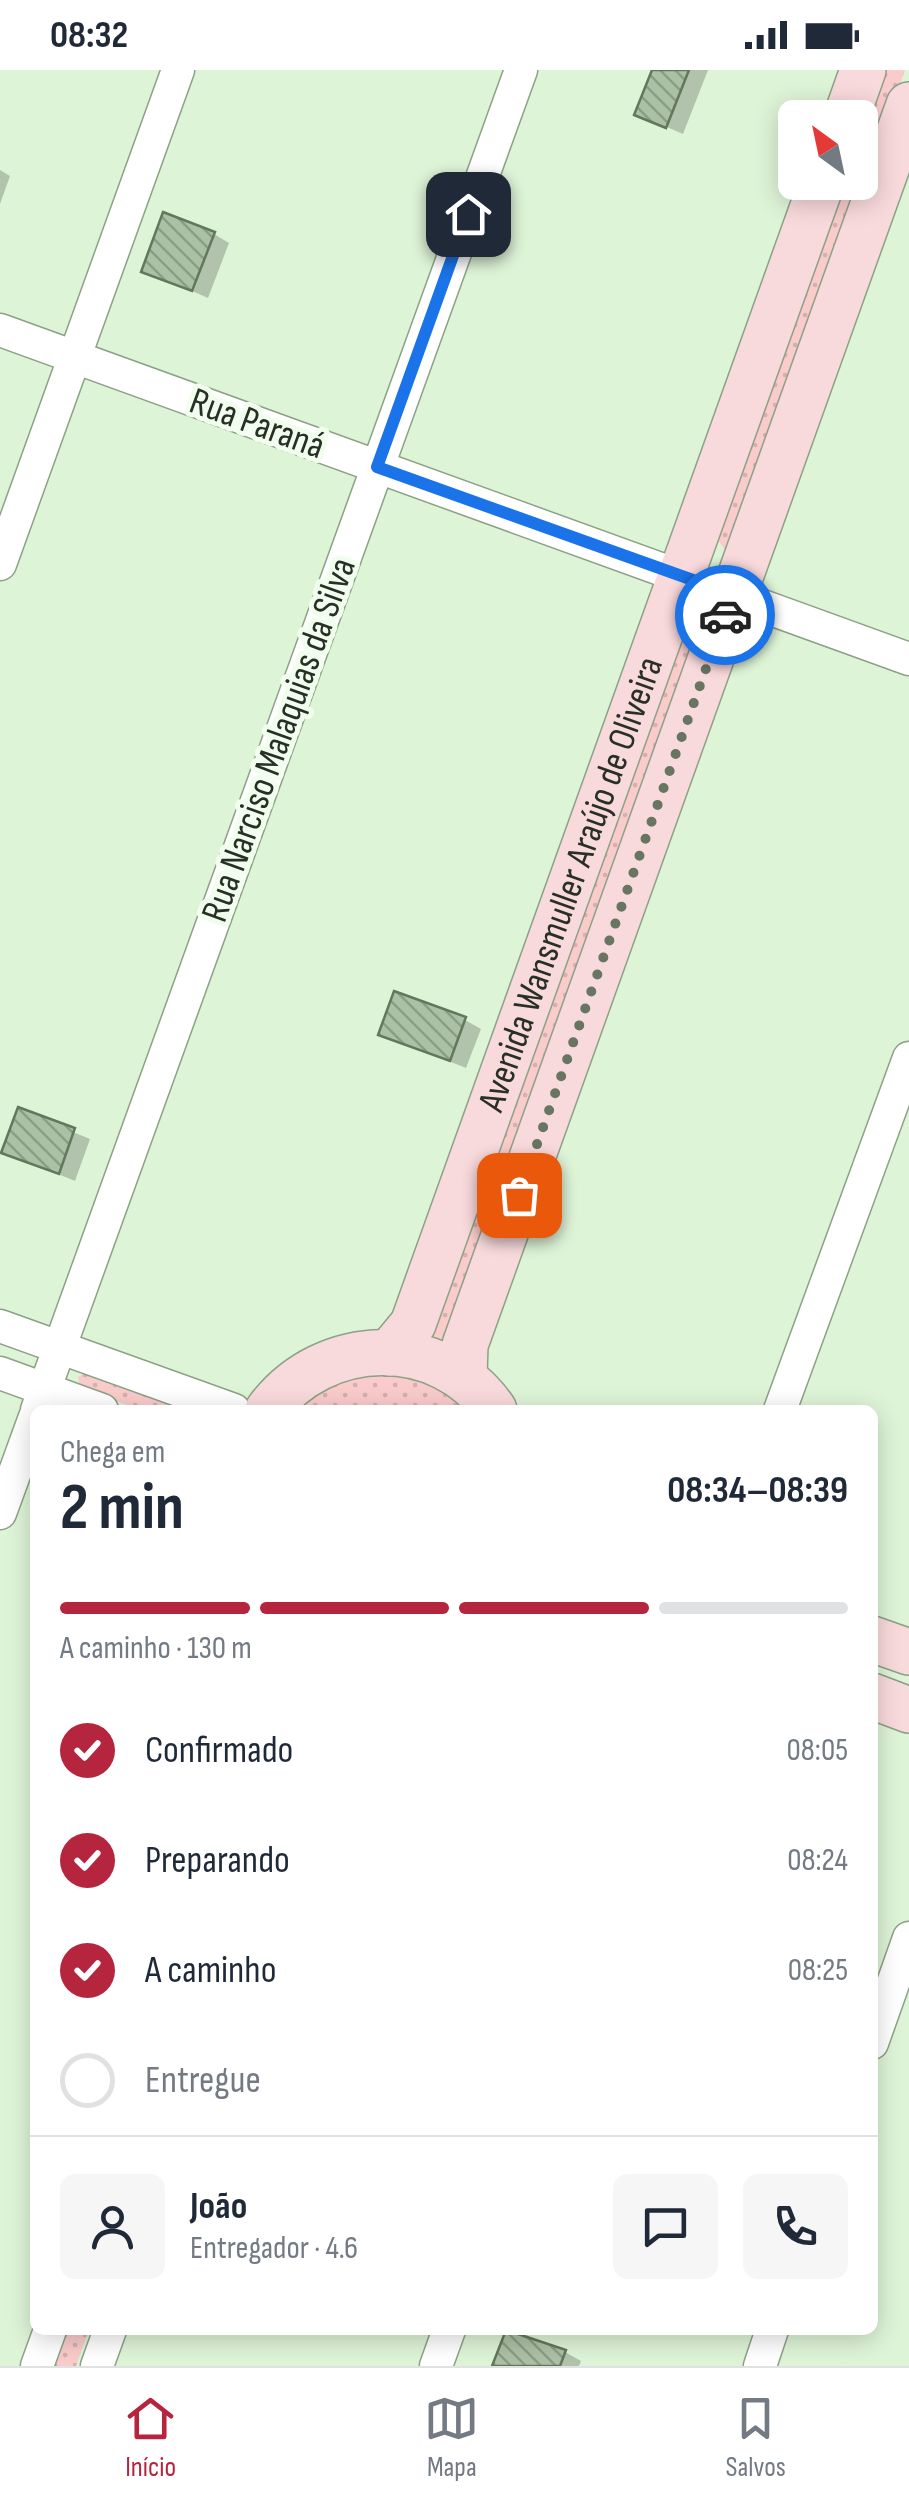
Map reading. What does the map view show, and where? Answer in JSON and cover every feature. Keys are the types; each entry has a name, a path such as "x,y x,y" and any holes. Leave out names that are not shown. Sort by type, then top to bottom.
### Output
{"street":[{"path":"0,564 178,70"},
{"name":"Rua Narciso Malaquias da Silva","path":"39,1405 521,70"},
{"path":"852,100 863,70"},
{"name":"Avenida Wansmuller Araújo de Oliveira","path":"464,1376 465,1345 909,105"},
{"name":"Avenida Wansmuller Araújo de Oliveira","path":"389,1353 413,1324 816,200"},
{"name":"Rua Paraná","path":"0,330 909,660"},
{"path":"782,1405 909,1058"},
{"path":"0,1326 220,1405"},
{"path":"272,1405 283,1390 320,1364 362,1352 406,1352 464,1376 490,1405"},
{"path":"0,1373 39,1405"},
{"name":"Rua Narciso Malaquias da Silva","path":"0,1513 30,1430"},
{"path":"878,1641 909,1652"},
{"path":"878,1698 909,1710"},
{"path":"878,2026 909,1938"},
{"path":"36,2366 48,2335"},
{"path":"97,2366 108,2335"},
{"path":"436,2366 447,2335"},
{"path":"760,2366 770,2335"}],"shaded area":[{"path":"885,70 905,70 878,145 878,100 874,100"},
{"path":"838,200 858,200 736,542 724,549 716,537"},
{"path":"694,624 701,633 446,1345 426,1339 684,629"},
{"path":"383,1370 420,1376 462,1405 299,1405 312,1392"},
{"path":"87,1372 183,1405 126,1405 80,1388 78,1377"},
{"path":"65,2335 87,2335 76,2366 54,2366"}],"building":[{"path":"652,70 689,70 666,128 634,115"},
{"path":"163,212 215,232 192,291 141,272"},
{"path":"394,991 466,1017 450,1061 378,1035"},
{"path":"18,1107 75,1128 59,1174 1,1153"},
{"path":"504,2335 521,2335 566,2350 560,2366 492,2366"}],"way so far":[{"path":"519,1195 725,615"}],"route":[{"path":"468,214 377,467 732,594 725,615"}]}
